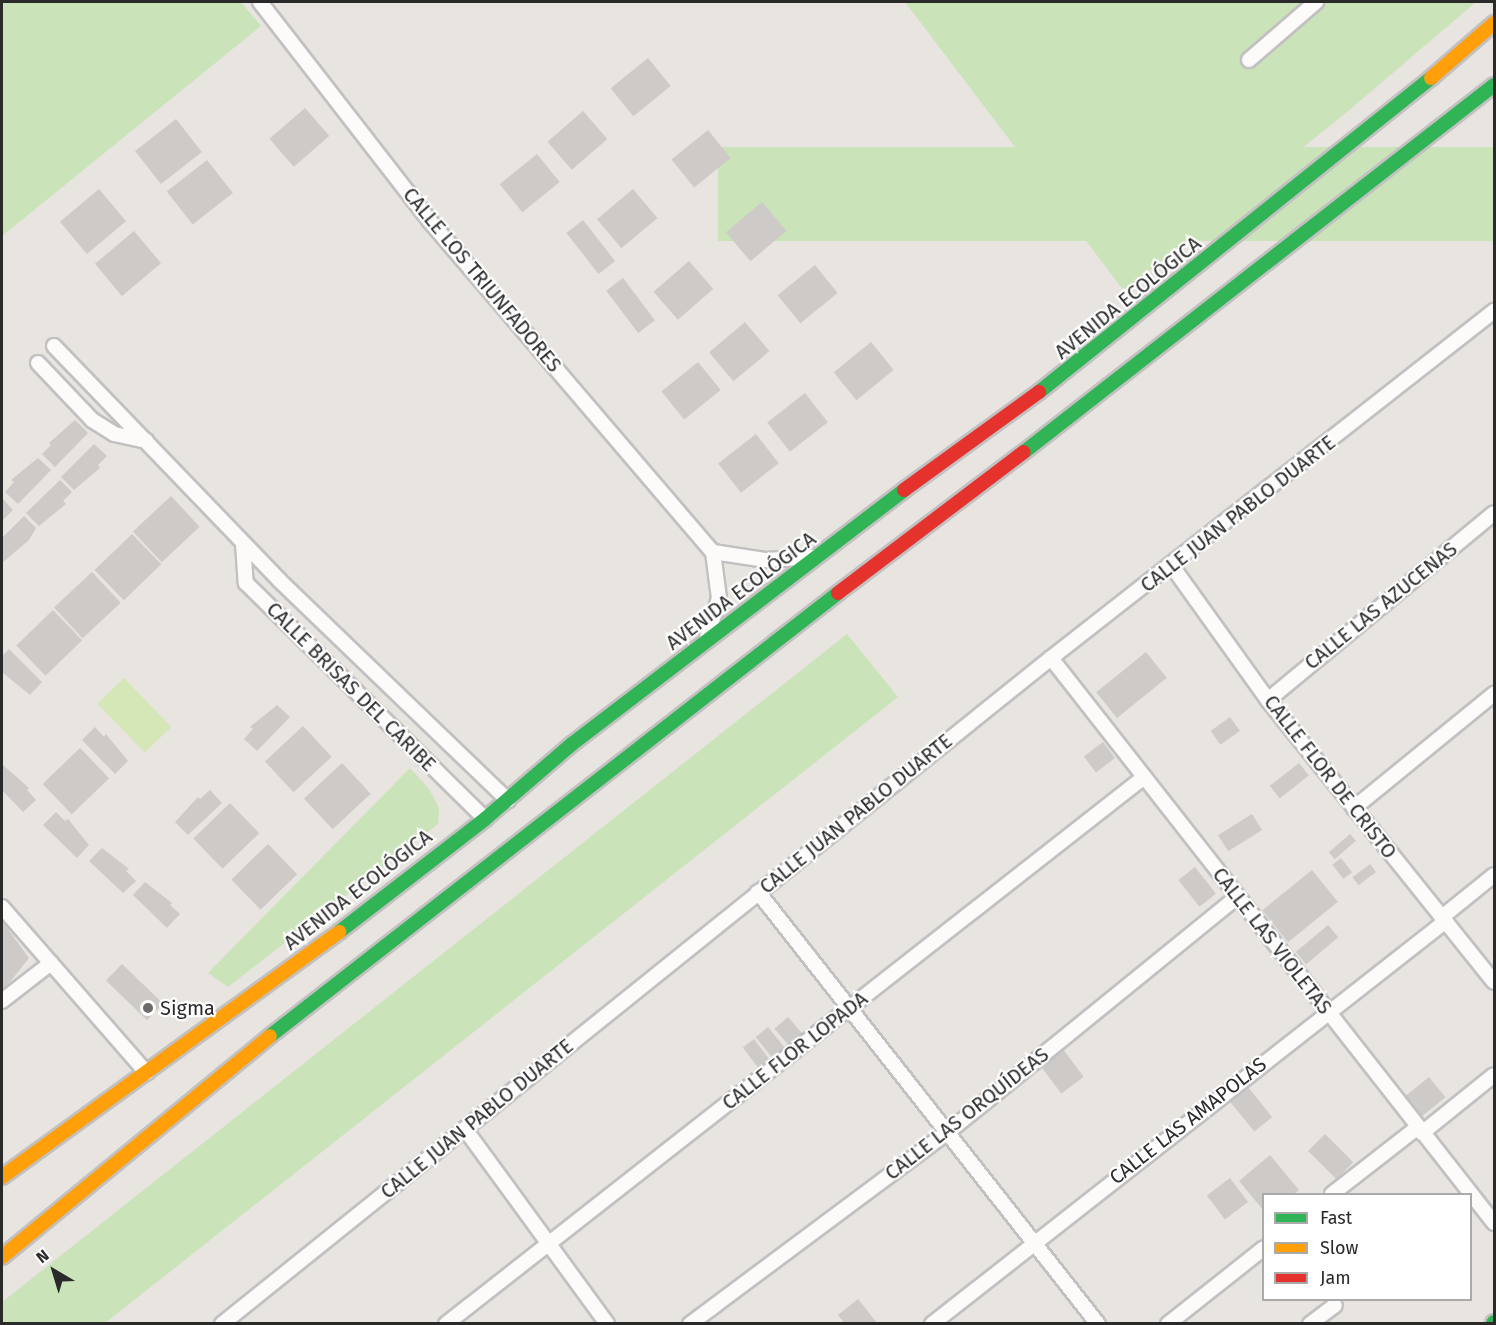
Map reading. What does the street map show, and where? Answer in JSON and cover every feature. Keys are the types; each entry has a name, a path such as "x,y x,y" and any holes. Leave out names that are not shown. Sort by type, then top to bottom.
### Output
{"main road":[{"name":"AVENIDA ECOLÓGICA","path":"2,1177 147,1073 485,819 572,744 953,453 1072,369 1402,104 1494,23"},
{"path":"2,1257 172,1114 380,949 848,584 1094,399 1494,85"}],"street":[{"name":"CALLE LOS TRIUNFADORES","path":"260,2 429,220 713,552"},
{"path":"1249,60 1316,2"},
{"name":"CALLE JUAN PABLO DUARTE","path":"222,1323 1051,658 1172,566 1494,311"},
{"name":"CALLE BRISAS DEL CARIBE","path":"54,346 243,543 508,800"},
{"path":"38,363 92,420 114,434 146,441"},
{"name":"CALLE LAS AZUCENAS","path":"1268,700 1494,513"},
{"name":"CALLE BRISAS DEL CARIBE","path":"243,543 246,583 485,819"},
{"path":"705,643 719,598 713,552 766,561 818,556"},
{"name":"CALLE FLOR DE CRISTO","path":"1172,566 1268,700 1494,982"},
{"name":"CALLE LAS VIOLETAS","path":"1051,658 1470,1193"},
{"path":"1354,808 1494,694"},
{"name":"CALLE FLOR LOPADA","path":"446,1323 1144,777"},
{"name":"CALLE LAS AMAPOLAS","path":"932,1323 1444,919 1494,875"},
{"path":"758,892 1098,1323"},
{"name":"CALLE LAS ORQUÍDEAS","path":"690,1323 948,1132 1238,897"},
{"path":"2,908 147,1073"},
{"path":"2,1001 51,963"},
{"path":"1333,1193 1494,1074"},
{"path":"465,1129 607,1323"},
{"name":"CALLE LAS VIOLETAS","path":"1472,1195 1494,1223"},
{"path":"1168,1323 1262,1249"},
{"path":"1310,1323 1335,1305"}],"green space":[{"path":"2,2 241,2 261,26 2,236"},
{"path":"905,2 1476,2 1347,112 1124,291"},
{"path":"718,147 1494,147 1494,241 718,241"},
{"path":"847,634 898,697 105,1323 2,1323 2,1302"},
{"path":"124,678 171,727 145,753 97,704"},
{"path":"410,768 429,789 439,808 438,824 228,987 208,973"}],"building":[{"path":"648,58 671,86 633,116 611,88"},
{"path":"305,108 329,136 294,167 270,139"},
{"path":"583,111 607,139 572,170 548,142"},
{"path":"176,119 202,152 161,184 135,151"},
{"path":"708,130 731,158 694,188 671,160"},
{"path":"537,154 560,182 522,212 500,184"},
{"path":"207,160 233,193 193,224 167,191"},
{"path":"99,189 126,221 87,254 60,222"},
{"path":"633,189 657,218 621,248 597,219"},
{"path":"762,202 786,231 750,261 726,232"},
{"path":"583,220 615,261 598,274 566,233"},
{"path":"134,231 161,263 122,296 95,264"},
{"path":"689,261 713,289 678,320 654,292"},
{"path":"815,265 838,293 800,323 778,295"},
{"path":"623,278 655,320 638,333 606,291"},
{"path":"745,322 769,351 733,381 709,352"},
{"path":"871,342 894,370 856,400 834,372"},
{"path":"698,362 721,390 684,420 661,392"},
{"path":"805,393 828,422 790,452 767,423"},
{"path":"75,420 88,433 55,467 42,454 51,445 49,443"},
{"path":"756,434 779,463 741,493 718,464"},
{"path":"94,444 107,456 98,465 100,468 74,490 61,477"},
{"path":"38,458 51,470 18,504 5,492 14,482 11,480"},
{"path":"60,480 72,492 63,501 66,504 39,526 26,513"},
{"path":"171,496 200,527 162,562 133,531"},
{"path":"2,498 13,510 2,521"},
{"path":"24,516 36,528 29,540 3,562 2,538"},
{"path":"132,534 161,564 124,600 95,570"},
{"path":"92,572 121,603 83,638 54,607"},
{"path":"53,610 82,640 45,676 16,645"},
{"path":"9,649 42,682 30,695 3,673 2,656"},
{"path":"1146,652 1167,678 1117,718 1096,692"},
{"path":"277,705 290,717 257,751 244,739 253,729 250,727"},
{"path":"1230,717 1240,731 1221,745 1211,731"},
{"path":"303,726 332,757 294,792 265,761"},
{"path":"95,727 104,737 106,734 128,761 115,774 82,740"},
{"path":"1103,742 1115,758 1096,772 1084,756"},
{"path":"80,748 109,778 72,814 43,784"},
{"path":"342,763 371,794 333,829 304,798"},
{"path":"1299,763 1309,776 1280,798 1270,786"},
{"path":"3,765 29,788 27,790 36,800 23,812 2,790"},
{"path":"210,790 222,803 188,835 175,822 198,797 200,799"},
{"path":"230,803 259,833 222,869 193,838"},
{"path":"56,812 65,821 68,819 89,845 77,858 43,825"},
{"path":"1252,814 1262,830 1228,851 1218,835"},
{"path":"1350,834 1356,841 1335,859 1329,852"},
{"path":"268,844 297,874 260,910 231,879"},
{"path":"102,848 129,869 126,871 136,881 123,893 89,861"},
{"path":"1341,858 1352,872 1343,879 1332,865"},
{"path":"1370,864 1376,872 1358,885 1352,877"},
{"path":"1195,867 1216,894 1199,907 1178,880"},
{"path":"1312,870 1338,902 1288,942 1262,910"},
{"path":"145,882 172,903 170,905 180,914 167,928 133,895"},
{"path":"2,921 29,958 2,992"},
{"path":"1328,925 1338,937 1306,964 1296,952"},
{"path":"122,964 163,1004 147,1020 106,981"},
{"path":"788,1017 806,1038 793,1050 774,1029"},
{"path":"768,1027 789,1053 776,1063 756,1037"},
{"path":"754,1039 774,1066 763,1075 743,1047"},
{"path":"1062,1048 1084,1077 1061,1094 1040,1065"},
{"path":"1429,1077 1445,1097 1421,1117 1405,1097"},
{"path":"1247,1086 1272,1117 1254,1132 1229,1100"},
{"path":"1325,1134 1353,1162 1336,1179 1308,1151"},
{"path":"1270,1155 1299,1190 1295,1193 1262,1193 1262,1209 1239,1181"},
{"path":"1230,1178 1248,1202 1225,1219 1207,1195"},
{"path":"858,1299 878,1324 845,1324 838,1315"}],"traffic: fast":[{"path":"1039,392 1431,78"},
{"path":"1024,452 1494,85"},
{"path":"339,932 485,819 572,744 904,490"},
{"path":"270,1036 838,593"}],"traffic: slow":[{"path":"1431,78 1494,23"},
{"path":"2,1177 339,932"},
{"path":"2,1257 270,1036"}],"traffic: jam":[{"path":"904,490 1039,392"},
{"path":"838,593 1024,452"}],"place":[{"name":"Sigma","path":"148,1008"}]}
